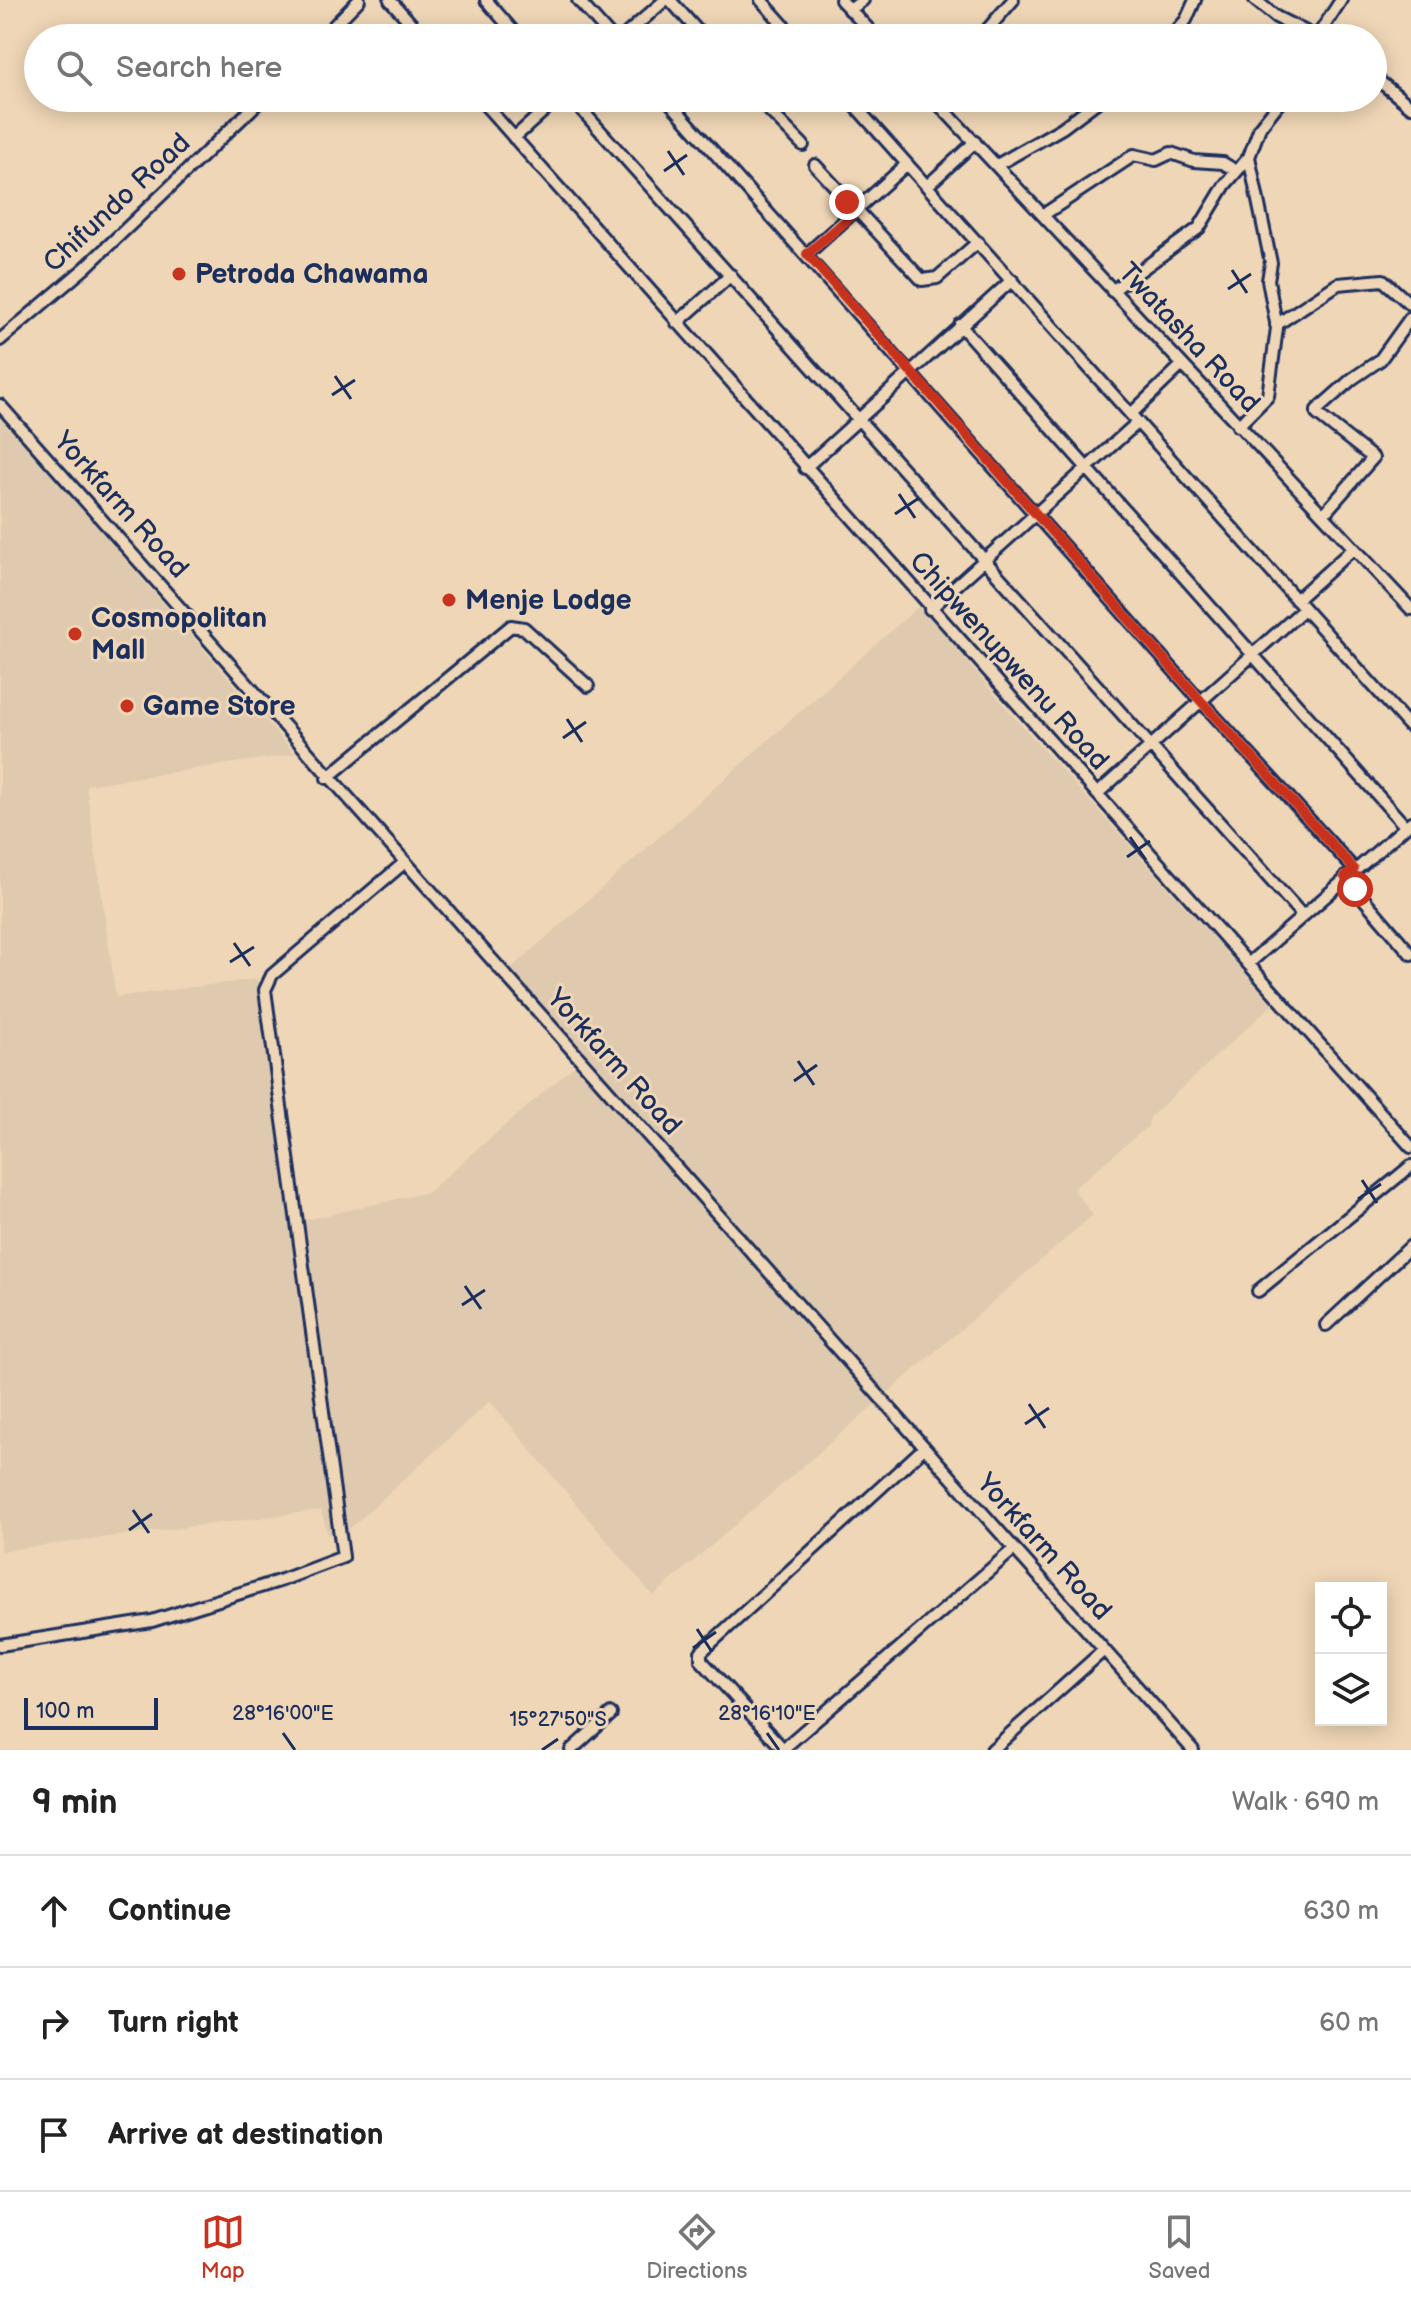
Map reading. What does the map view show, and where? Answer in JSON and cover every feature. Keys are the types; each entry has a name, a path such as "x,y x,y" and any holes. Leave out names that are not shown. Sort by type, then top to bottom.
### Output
{"street":[{"path":"336,24 359,0"},
{"path":"390,0 411,24"},
{"path":"486,0 507,24"},
{"path":"578,0 599,24"},
{"path":"639,24 668,0 691,24"},
{"path":"761,0 782,24"},
{"path":"841,0 864,24"},
{"path":"850,10 863,0"},
{"path":"992,24 1013,0"},
{"path":"1182,24 1195,0"},
{"path":"1255,0 1290,24"},
{"path":"1326,24 1341,0"},
{"path":"1387,87 1411,107"},
{"name":"Chifundo Road","path":"0,340 85,268 248,112"},
{"name":"Chipwenupwenu Road","path":"491,112 1411,1147"},
{"path":"514,138 543,112"},
{"path":"584,112 1302,915"},
{"path":"679,112 1200,700 1350,873 1411,954"},
{"path":"771,112 803,145"},
{"path":"861,112 1411,728"},
{"name":"Twatasha Road","path":"946,112 1411,609"},
{"path":"997,165 1077,112"},
{"path":"1112,291 1192,235 1249,157 1260,127 1272,112"},
{"path":"927,186 975,142"},
{"path":"1043,215 1134,155 1156,160 1171,153 1194,161 1223,163 1236,171"},
{"path":"1238,426 1268,396 1276,325 1268,280 1271,263 1249,157"},
{"path":"807,254 907,164"},
{"path":"815,165 919,278 927,281 937,278 978,242"},
{"path":"677,323 731,275"},
{"path":"805,468 1012,280"},
{"path":"1276,325 1343,282 1383,280 1411,305"},
{"path":"1323,515 1373,458 1317,414 1317,410 1384,356 1411,317"},
{"path":"960,325 1252,655 1408,824 1248,964"},
{"path":"930,609 1087,468 1181,366"},
{"name":"Yorkfarm Road","path":"0,405 327,778 1193,1750"},
{"path":"1296,600 1354,548"},
{"path":"1097,794 1304,609"},
{"path":"327,778 511,626 524,628 588,686"},
{"path":"0,1645 152,1621 282,1580 343,1557 265,990 272,975 404,863"},
{"path":"1258,1291 1411,1166"},
{"path":"1326,1325 1411,1246"},
{"path":"924,1448 701,1652 701,1660 783,1749 1014,1549"},
{"path":"992,1750 1104,1650"},
{"path":"571,1750 611,1714"}],"shaded area":[{"path":"0,416 295,754 86,785 116,997 257,979 292,1223 428,1192 580,1061 504,975 920,605 1013,716 1273,1004 1150,1117 1148,1126 1073,1189 1093,1215 653,1596 490,1401 346,1532 328,1535 321,1510 0,1551"}],"place":[{"name":"Petroda Chawama","path":"179,274"},
{"name":"Menje Lodge","path":"449,600"},
{"name":"Cosmopolitan Mall","path":"75,634"},
{"name":"Game Store","path":"127,706"}],"route":[{"path":"847,202 856,212 807,254 1200,700 1354,869 1345,877 1355,889"}]}
